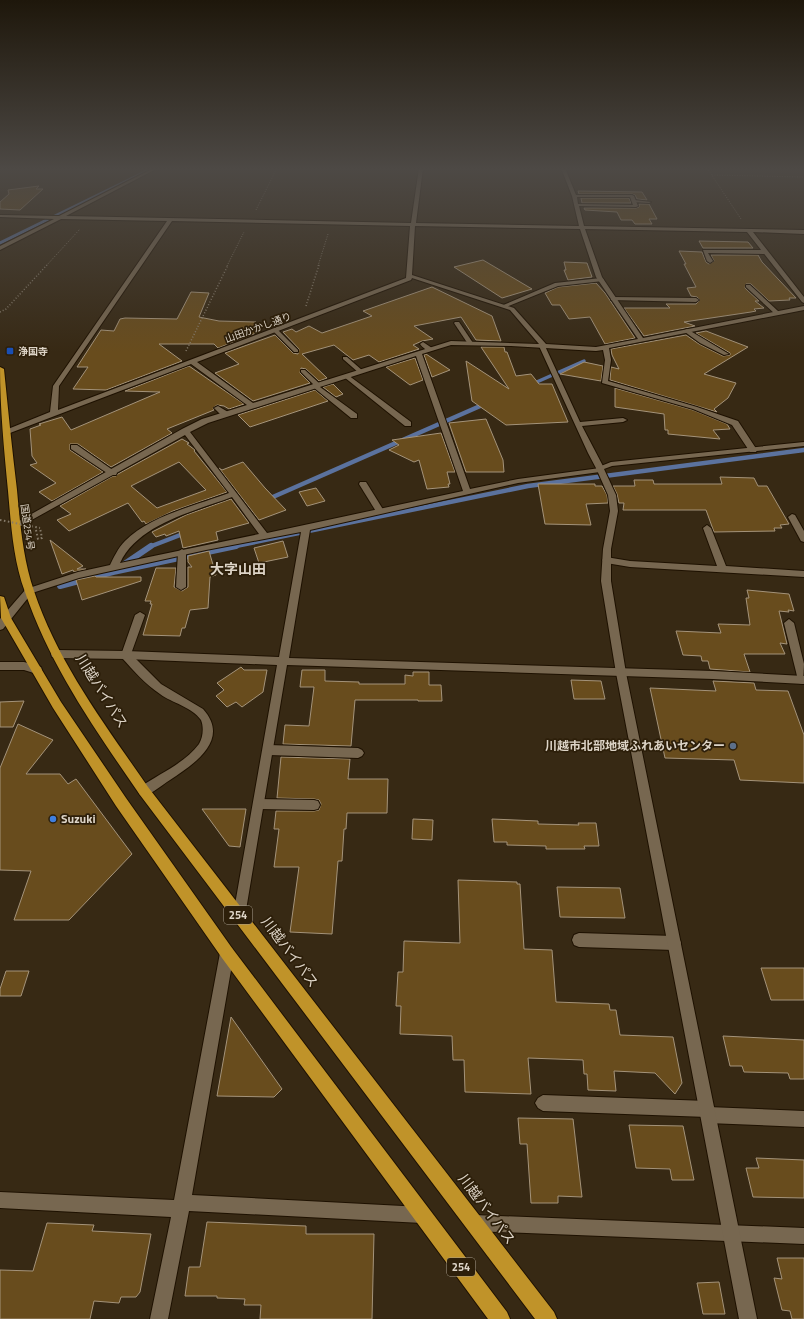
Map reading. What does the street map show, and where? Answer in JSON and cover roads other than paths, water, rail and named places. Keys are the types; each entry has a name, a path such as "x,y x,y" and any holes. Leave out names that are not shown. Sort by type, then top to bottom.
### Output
{"highway":[{"name":"国道254号","path":"0,369 16,525 22,563 29,591"},
{"name":"川越バイパス","path":"29,591 56,654 99,725 144,791 547,1319"},
{"name":"254","path":"0,600 3,622 37,670 57,705 121,802 227,953 500,1319"}],"street":[{"path":"0,248 36,230"},
{"path":"54,413 56,386 123,286 164,230"},
{"path":"413,230 410,276 512,309 543,346 588,448 612,495 614,511 607,549 606,581 620,673 748,1319"},
{"path":"583,230 601,280 641,339"},
{"path":"668,230 804,232"},
{"path":"749,231 804,301"},
{"path":"710,261 705,251 765,252"},
{"name":"山田かかし通り","path":"7,431 301,322 409,279 410,276"},
{"path":"504,306 557,284 601,280"},
{"path":"748,286 777,313"},
{"path":"613,299 696,300"},
{"path":"16,525 113,473 205,421 251,405 361,372 430,349 451,344 470,344 596,349 804,308"},
{"path":"457,323 470,344"},
{"path":"276,331 296,351"},
{"path":"687,331 702,342 726,354"},
{"path":"423,344 430,349"},
{"path":"605,347 608,353 607,372 604,382 695,408 734,423 753,450"},
{"path":"418,353 467,491"},
{"path":"345,358 361,372"},
{"path":"192,362 251,405"},
{"path":"303,371 316,385 354,416"},
{"path":"346,376 408,424"},
{"path":"218,408 225,414"},
{"path":"578,424 623,420"},
{"path":"185,431 265,536"},
{"path":"3,622 29,591 53,582 114,566 306,528 467,491 518,481 600,469 611,464 804,444"},
{"path":"74,447 113,473"},
{"path":"362,484 380,511"},
{"path":"114,566 119,555 130,541 149,528 234,494"},
{"path":"792,517 804,539"},
{"path":"239,916 269,750 306,528"},
{"path":"707,528 723,569"},
{"path":"181,587 182,552"},
{"path":"606,560 630,564 804,574"},
{"path":"126,655 140,615"},
{"path":"56,654 126,655 284,662 713,675 803,680 788,623"},
{"path":"126,655 144,675 164,692 199,711 207,720 209,729 207,742 197,754 144,791"},
{"path":"0,666 24,666 37,670"},
{"path":"269,750 358,752"},
{"path":"259,804 314,805"},
{"path":"579,940 674,943"},
{"path":"159,1319 182,1206 227,953"},
{"path":"543,1103 804,1119"},
{"path":"0,1200 422,1215"},
{"path":"474,1223 804,1236"}],"waterway":[{"path":"0,243 27,230"},
{"path":"530,385 584,361"},
{"path":"266,500 487,403"},
{"path":"231,547 528,486 804,450"},
{"path":"150,547 188,532"},
{"path":"60,586 113,572 236,546"},
{"path":"123,565 150,547"}],"place":[{"name":"浄国寺","path":"10,351"},
{"name":"川越市北部地域ふれあいセンター","path":"733,746"},
{"name":"Suzuki","path":"53,819"}],"district":[{"name":"大字山田","path":"238,569"}]}
